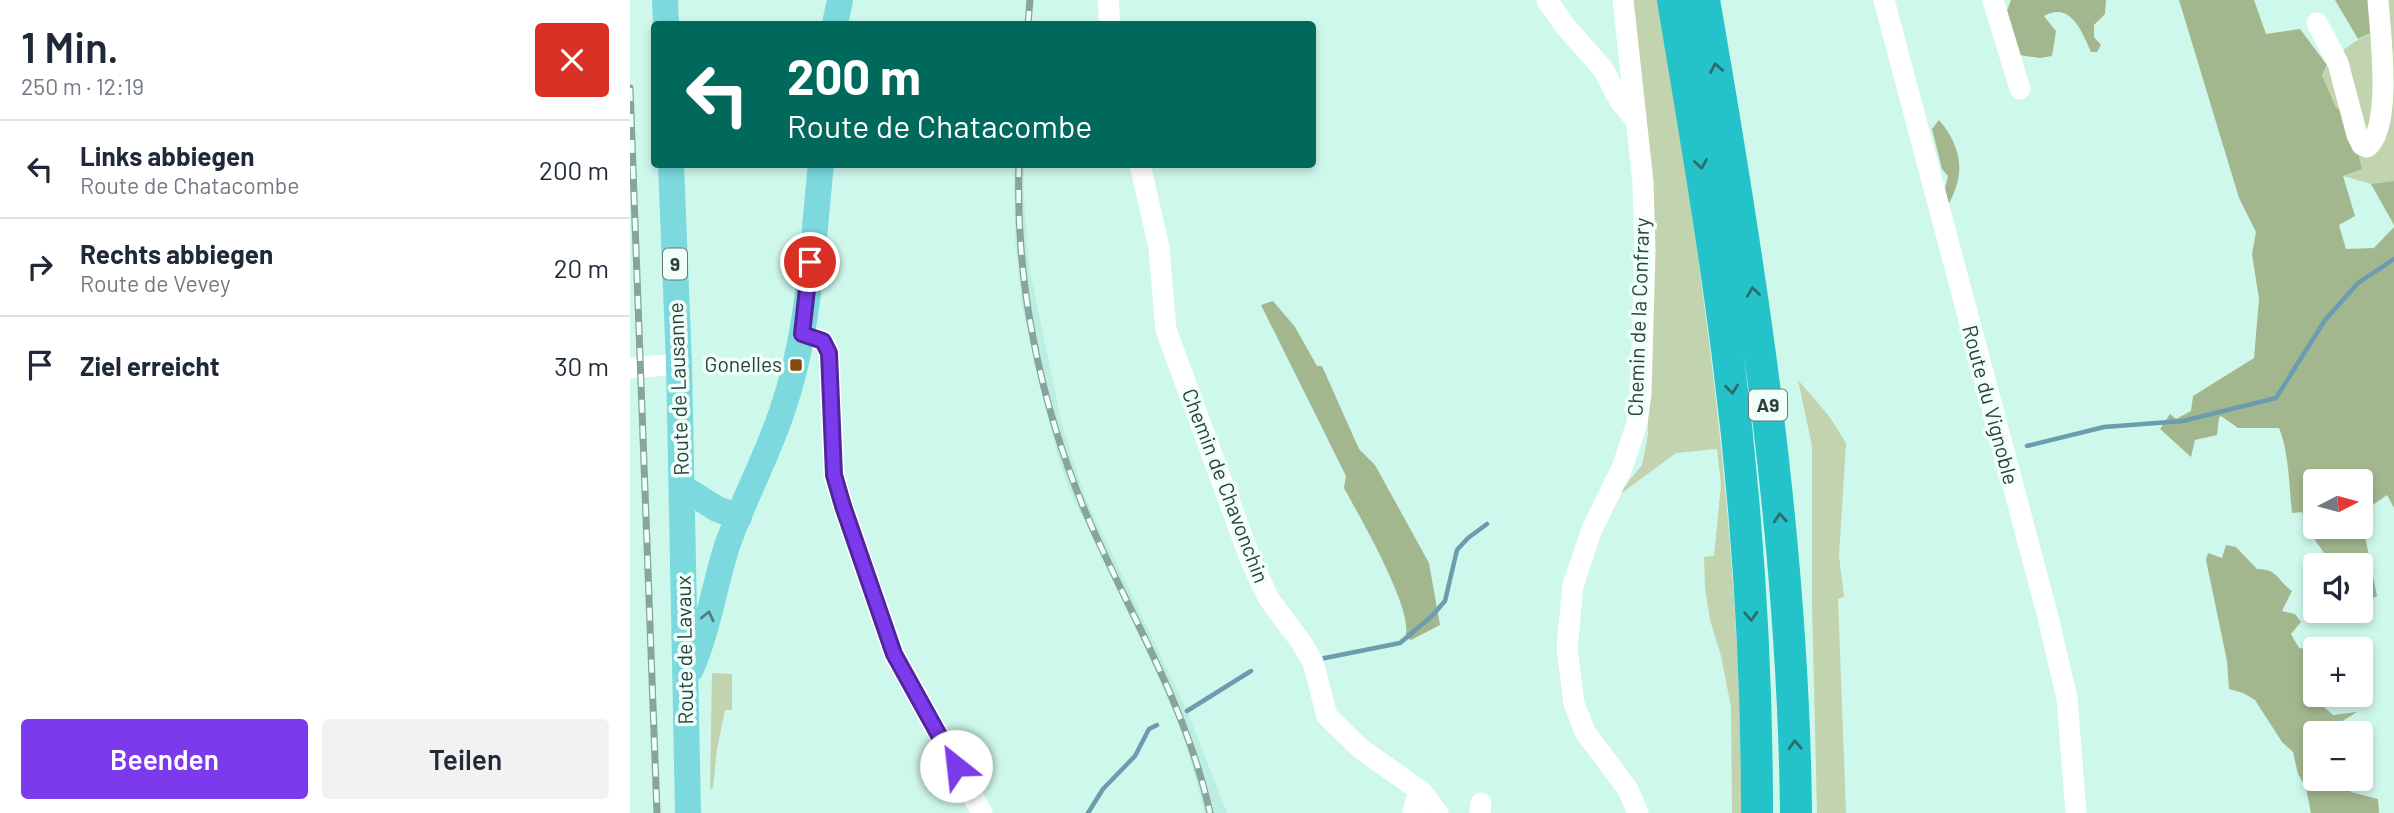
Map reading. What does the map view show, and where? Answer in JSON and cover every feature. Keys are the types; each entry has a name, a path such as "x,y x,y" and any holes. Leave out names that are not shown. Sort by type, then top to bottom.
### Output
{"highway":[{"name":"A9","path":"1673,0 1701,165 1736,426 1750,609 1757,813"},
{"name":"A9","path":"1704,0 1746,246 1770,424 1788,612 1796,813"}],"main road":[{"path":"665,0 666,21"},
{"path":"836,21 840,0"},
{"name":"Route de Lausanne","path":"671,168 682,487"},
{"path":"686,681 702,643 738,517 785,404 802,334 821,168"},
{"path":"682,487 717,509 738,517"},
{"name":"Route de Lavaux","path":"682,487 688,813"},
{"path":"684,563 708,561 727,548"}],"street":[{"path":"1108,0 1110,21"},
{"path":"1547,0 1565,26 1603,69 1620,102 1635,119"},
{"name":"Chemin de la Confrary","path":"1623,0 1643,183 1645,250 1641,394 1637,423 1622,468 1591,529 1573,585 1567,648 1574,704 1585,732 1627,788 1638,813"},
{"name":"Route du Vignoble","path":"1884,0 2048,617 2067,698 2076,813"},
{"path":"1993,0 2021,89"},
{"path":"2317,23 2338,64 2357,135 2362,145 2367,147 2375,140 2379,131 2382,107 2378,0"},
{"name":"Chemin de Chavonchin","path":"1141,168 1159,248 1166,330 1252,562 1269,599 1301,642 1312,662 1327,716 1361,749 1422,792 1438,813"},
{"path":"802,334 823,341 829,353 834,475 894,654 982,813"},
{"path":"630,368 679,364"},
{"path":"1413,813 1422,792"}],"shaded area":[{"path":"1014,168 1024,168 1029,266 1062,425 1085,497 1188,713 1227,813 1204,813 1186,741 1171,701 1069,489 1057,454 1022,305 1015,239"}],"green space":[{"path":"1627,0 1659,0 1690,202 1727,507 1740,711 1741,813 1732,813 1731,707 1705,588 1704,557 1714,556 1721,485 1717,449 1676,453 1615,498 1642,465 1648,435"},
{"path":"2011,0 2106,0 2105,14 2094,25 2094,37 2101,45 2097,52 2091,52 2074,21 2061,12 2053,12 2044,16 2056,31 2052,56 2040,58 2019,55 2005,16"},
{"path":"2179,0 2254,0 2266,34 2300,29 2327,65 2322,75 2336,108 2348,112 2362,169 2343,176 2355,216 2339,225 2346,249 2374,248 2394,227 2394,508 2387,495 2373,505 2373,469 2303,469 2303,516 2302,512 2292,513 2287,458 2279,428 2238,428 2221,416 2217,435 2195,440 2191,457 2160,429 2170,414 2176,419 2191,411 2193,396 2254,358 2259,299 2252,254 2256,232 2239,198"},
{"path":"2335,0 2372,0 2372,32 2358,39"},
{"path":"2372,0 2394,0 2394,181 2371,184 2343,176 2361,169 2322,75 2337,56 2372,32"},
{"path":"1939,120 1953,140 1959,161 1954,194 1948,205 1944,193 1948,176 1942,169 1932,129"},
{"path":"2394,181 2394,225 2371,184"},
{"path":"1273,301 1295,327 1317,366 1322,366 1359,449 1375,465 1429,563 1440,625 1411,640 1405,637 1406,625 1394,586 1344,488 1346,476 1261,305"},
{"path":"1798,380 1829,416 1846,443 1839,556 1844,597 1838,599 1846,813 1817,813 1812,603 1812,446"},
{"path":"2315,539 2366,539 2368,553 2324,553"},
{"path":"2226,545 2236,547 2257,569 2273,573 2292,591 2282,611 2295,614 2301,622 2291,634 2299,648 2303,649 2303,707 2324,707 2333,715 2357,712 2343,721 2303,721 2303,783 2293,752 2282,742 2255,700 2229,689 2227,661 2206,560 2208,553 2222,558"},
{"path":"2373,576 2377,596 2373,598"},
{"path":"712,673 732,674 732,710 725,710 713,788 710,789"},
{"path":"2307,791 2351,791 2378,799 2379,813 2311,813"}],"waterway":[{"path":"2027,446 2104,427 2183,421 2276,398 2325,320 2358,283 2394,259"},
{"path":"1320,659 1400,643 1445,601 1457,550 1487,524"},
{"path":"1187,711 1251,671"},
{"path":"1088,813 1103,789 1135,756 1149,729 1157,725"}],"railway":[{"path":"1028,21 1030,0"},
{"path":"630,88 657,813"},
{"path":"1019,168 1021,252 1026,297 1043,385 1055,428 1085,511 1171,696 1200,773 1210,813"}],"place":[{"name":"Gonelles","path":"796,365"}],"route":[{"path":"810,262 802,334 823,341 829,353 834,475 894,654 956,766"}]}
